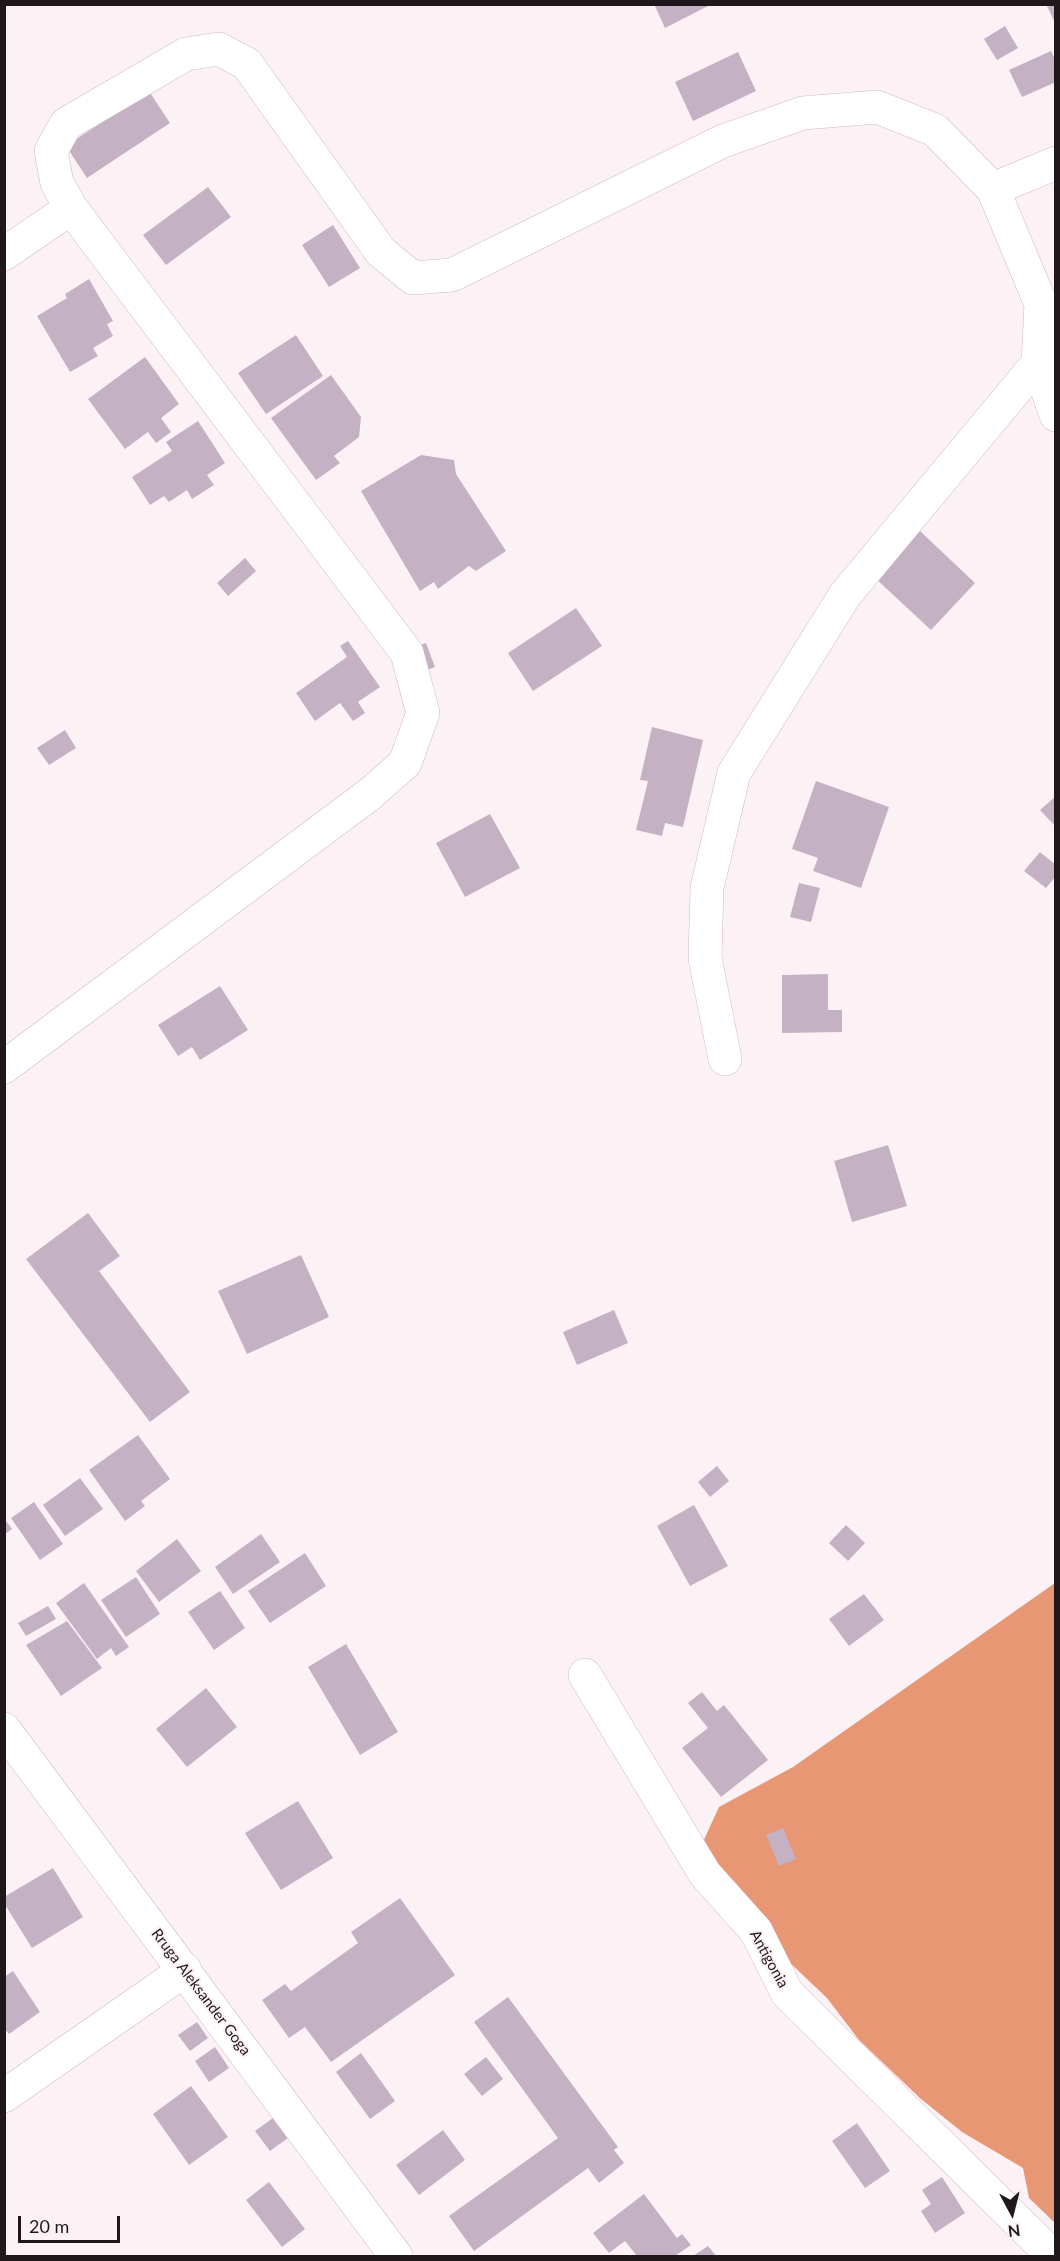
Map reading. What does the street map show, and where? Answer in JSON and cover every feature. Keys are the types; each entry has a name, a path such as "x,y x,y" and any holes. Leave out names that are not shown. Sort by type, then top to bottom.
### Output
{"street":[{"path":"4,1067 370,794 405,763 423,713 407,653 71,208 57,183 51,151 66,124 186,54 219,49 248,64 381,252 413,278 452,275 723,141 803,113 877,107 935,130 993,189 1041,304 1038,363 1056,415"},
{"path":"993,189 1056,163"},
{"path":"4,254 71,208"},
{"path":"725,1059 705,958 707,888 734,773 845,595 1038,363"},
{"name":"Antigonia","path":"585,1675 705,1874 756,1931 787,1993 1053,2256"},
{"name":"Rruga Aleksander Goga","path":"4,1730 396,2256"},
{"path":"4,2097 185,1970"}],"shaded area":[{"path":"1055,1583 1055,2223 1029,2198 1023,2168 962,2132 921,2099 859,2040 827,1998 787,1960 766,1918 722,1875 702,1844 719,1807 793,1767"}],"building":[{"path":"654,4 712,4 665,28"},
{"path":"1046,4 1056,4 1056,25"},
{"path":"1005,26 1018,48 997,60 984,39"},
{"path":"1051,51 1056,61 1056,82 1022,97 1009,70"},
{"path":"738,52 756,91 693,121 675,82"},
{"path":"149,91 170,123 87,178 66,146"},
{"path":"208,187 231,217 166,265 143,235"},
{"path":"333,225 360,268 329,287 302,245"},
{"path":"89,279 113,321 107,324 113,336 93,348 98,356 70,372 37,316 67,298 65,294"},
{"path":"296,335 323,376 266,414 238,373"},
{"path":"145,357 179,404 161,418 171,432 156,443 148,432 125,449 88,399"},
{"path":"331,375 361,417 359,437 334,456 340,463 316,480 271,418"},
{"path":"198,421 225,463 207,475 214,485 192,499 187,490 169,502 164,496 150,505 132,477 172,451 166,442"},
{"path":"421,455 454,460 456,474 506,551 476,571 469,566 438,589 434,582 420,591 361,491"},
{"path":"920,531 975,583 931,630 875,578"},
{"path":"245,558 256,571 228,596 217,583"},
{"path":"576,608 602,646 533,691 508,653"},
{"path":"348,641 380,687 358,702 365,713 353,721 340,703 315,721 296,693 347,657 340,646"},
{"path":"426,643 435,667 416,674 406,650"},
{"path":"652,727 703,740 683,827 665,823 662,836 636,830 648,781 640,780"},
{"path":"65,730 76,748 49,765 37,748"},
{"path":"816,781 889,807 861,888 813,871 818,858 792,849"},
{"path":"1056,796 1056,827 1040,810"},
{"path":"490,814 520,868 465,897 436,843"},
{"path":"1040,852 1056,865 1056,876 1046,888 1024,871"},
{"path":"799,883 820,888 811,922 790,917"},
{"path":"828,974 828,1010 842,1010 842,1032 782,1033 782,975"},
{"path":"220,986 248,1030 200,1060 192,1047 178,1056 158,1025"},
{"path":"888,1145 907,1206 852,1222 834,1161"},
{"path":"88,1213 120,1256 99,1271 190,1392 150,1422 26,1259"},
{"path":"301,1255 329,1317 247,1354 218,1291"},
{"path":"614,1310 628,1343 577,1365 563,1332"},
{"path":"138,1435 170,1479 141,1501 145,1506 125,1521 89,1470"},
{"path":"717,1466 729,1481 710,1497 698,1482"},
{"path":"80,1478 103,1509 65,1536 43,1505"},
{"path":"34,1502 63,1544 40,1560 11,1518"},
{"path":"694,1505 728,1566 690,1586 657,1526"},
{"path":"4,1518 12,1529 4,1535"},
{"path":"846,1525 865,1543 848,1561 829,1543"},
{"path":"261,1534 280,1562 233,1594 215,1567"},
{"path":"177,1539 201,1571 159,1602 136,1571"},
{"path":"305,1553 326,1586 270,1623 248,1591"},
{"path":"136,1577 160,1614 126,1637 101,1600"},
{"path":"84,1583 129,1647 116,1656 111,1648 97,1659 56,1603"},
{"path":"220,1591 245,1628 214,1650 188,1612"},
{"path":"864,1594 884,1620 849,1646 829,1619"},
{"path":"48,1606 56,1619 26,1636 18,1623"},
{"path":"67,1621 102,1668 61,1696 26,1645"},
{"path":"346,1644 398,1732 360,1755 308,1667"},
{"path":"206,1688 237,1727 187,1767 156,1729"},
{"path":"702,1692 717,1711 724,1705 768,1760 721,1797 682,1748 708,1728 688,1703"},
{"path":"298,1801 333,1858 281,1890 245,1833"},
{"path":"783,1828 796,1859 779,1866 766,1835"},
{"path":"53,1868 83,1917 32,1948 4,1903 4,1897"},
{"path":"400,1898 455,1975 331,2062 305,2027 289,2038 262,2000 285,1984 291,1991 358,1943 351,1932"},
{"path":"13,1971 40,2012 9,2034 4,2028 4,1977"},
{"path":"508,1997 618,2147 614,2150 624,2163 599,2183 588,2168 474,2251 449,2216 558,2138 474,2022"},
{"path":"197,2022 208,2038 190,2051 178,2035"},
{"path":"215,2047 229,2068 209,2082 195,2061"},
{"path":"361,2053 395,2101 370,2119 336,2072"},
{"path":"486,2057 503,2079 482,2096 464,2074"},
{"path":"191,2086 228,2137 189,2165 153,2114"},
{"path":"273,2118 288,2138 270,2151 255,2131"},
{"path":"857,2123 890,2171 865,2188 832,2141"},
{"path":"443,2130 465,2160 419,2195 396,2165"},
{"path":"942,2177 965,2213 935,2233 921,2211 931,2204 922,2190"},
{"path":"269,2182 305,2229 282,2247 246,2200"},
{"path":"644,2194 677,2238 682,2234 691,2245 675,2256 637,2256 625,2241 609,2253 593,2233"},
{"path":"708,2246 716,2256 693,2256"}]}
